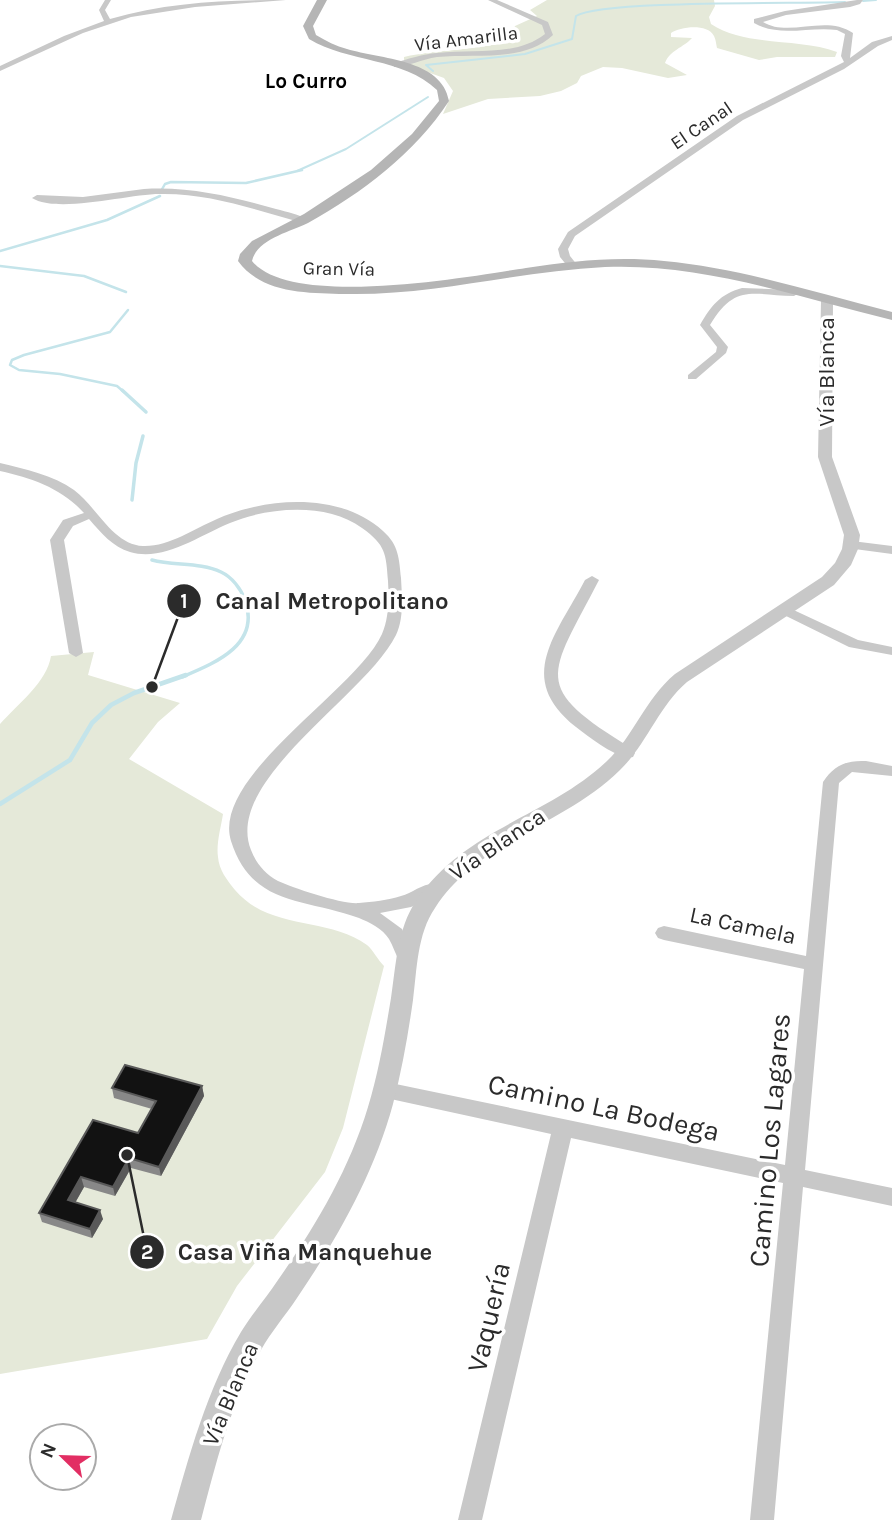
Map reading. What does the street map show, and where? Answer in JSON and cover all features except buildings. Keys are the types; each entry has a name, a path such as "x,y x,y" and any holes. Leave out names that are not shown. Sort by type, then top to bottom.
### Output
{"main road":[{"name":"Gran Vía","path":"322,0 308,26 312,37 331,47 426,75 439,85 444,96 441,107 418,134 393,156 342,196 251,248 245,256 249,269 266,280 283,285 354,289 449,284 573,266 621,262 662,264 703,271 892,316"}],"street":[{"path":"108,0 103,10 108,22"},
{"path":"0,69 108,22 191,4 283,0"},
{"name":"Vía Amarilla","path":"397,65 429,56 520,48 539,42 549,35 545,24 491,0"},
{"path":"848,62 845,56 849,33 845,30 830,27 771,27 757,21 785,13 860,3 860,0"},
{"name":"El Canal","path":"573,266 563,252 564,244 571,234 740,118 848,62 875,44 892,38"},
{"path":"37,198 81,201 153,191 184,192 231,200 303,220"},
{"path":"692,377 721,353 721,341 707,330 705,324 726,296 737,290 794,293"},
{"name":"Vía Blanca","path":"186,1520 213,1425 234,1373 253,1339 306,1263 344,1197 375,1125 386,1090 415,922 434,889 455,868 602,776 627,753 653,707 674,684 837,573 847,559 852,545 850,522 830,478 825,457 827,301"},
{"path":"0,467 59,487 78,499 121,543 134,549 153,548 245,513 294,507 321,509 356,519 374,530 387,543 391,550 394,615 385,642 341,694 253,782 241,804 237,827 246,861 264,881 303,898 356,910 384,922 397,933 404,946 407,961"},
{"path":"76,653 57,540 68,523 92,514"},
{"path":"852,545 892,550"},
{"path":"592,580 552,658 548,670 550,686 554,698 565,711 627,753"},
{"path":"785,610 854,644 892,651"},
{"name":"Camino Los Lagares","path":"762,1520 831,782 841,769 862,766 892,771"},
{"path":"356,910 398,905 434,889"},
{"name":"La Camela","path":"664,933 813,964"},
{"name":"Camino La Bodega","path":"386,1090 892,1197"},
{"name":"Vaquería","path":"470,1520 563,1127"}],"green space":[{"path":"547,0 714,0 715,6 709,17 711,24 725,31 756,39 837,52 835,57 777,57 759,60 717,48 714,36 706,29 687,28 671,33 671,37 692,38 670,55 665,63 687,75 668,78 622,68 603,67 581,76 577,83 561,91 540,96 488,99 443,114 453,91 444,78 408,65 404,60 404,57 417,54 483,47 508,41 515,26 537,16 530,10"},
{"path":"94,652 88,675 180,703 158,722 129,759 223,814 218,847 219,862 224,875 235,890 249,903 265,912 351,936 367,945 384,966 343,1128 325,1172 237,1286 207,1339 0,1374 0,724 38,684 51,656"}],"waterway":[{"path":"863,1 876,0"},
{"path":"433,71 426,65 525,54 572,39 576,16 593,11 660,5 845,2"},
{"path":"297,171 346,149 428,97"},
{"path":"161,191 165,184 171,182 246,183 302,170"},
{"path":"0,251 107,220 160,196"},
{"path":"0,266 84,276 126,292"},
{"path":"124,392 117,386 60,374 19,370 10,365 12,360 24,355 110,332 128,310"},
{"path":"122,390 146,412"},
{"path":"132,500 136,463 143,436"},
{"path":"152,560 221,572 236,584 245,600 247,629 241,640 221,658 182,677"},
{"path":"0,804 70,760 92,723 111,705 134,693 186,675"}],"place":[{"name":"Canal Metropolitano","path":"152,687"},
{"name":"Casa Viña Manquehue","path":"127,1155"}],"district":[{"name":"Lo Curro","path":"306,81"}]}
